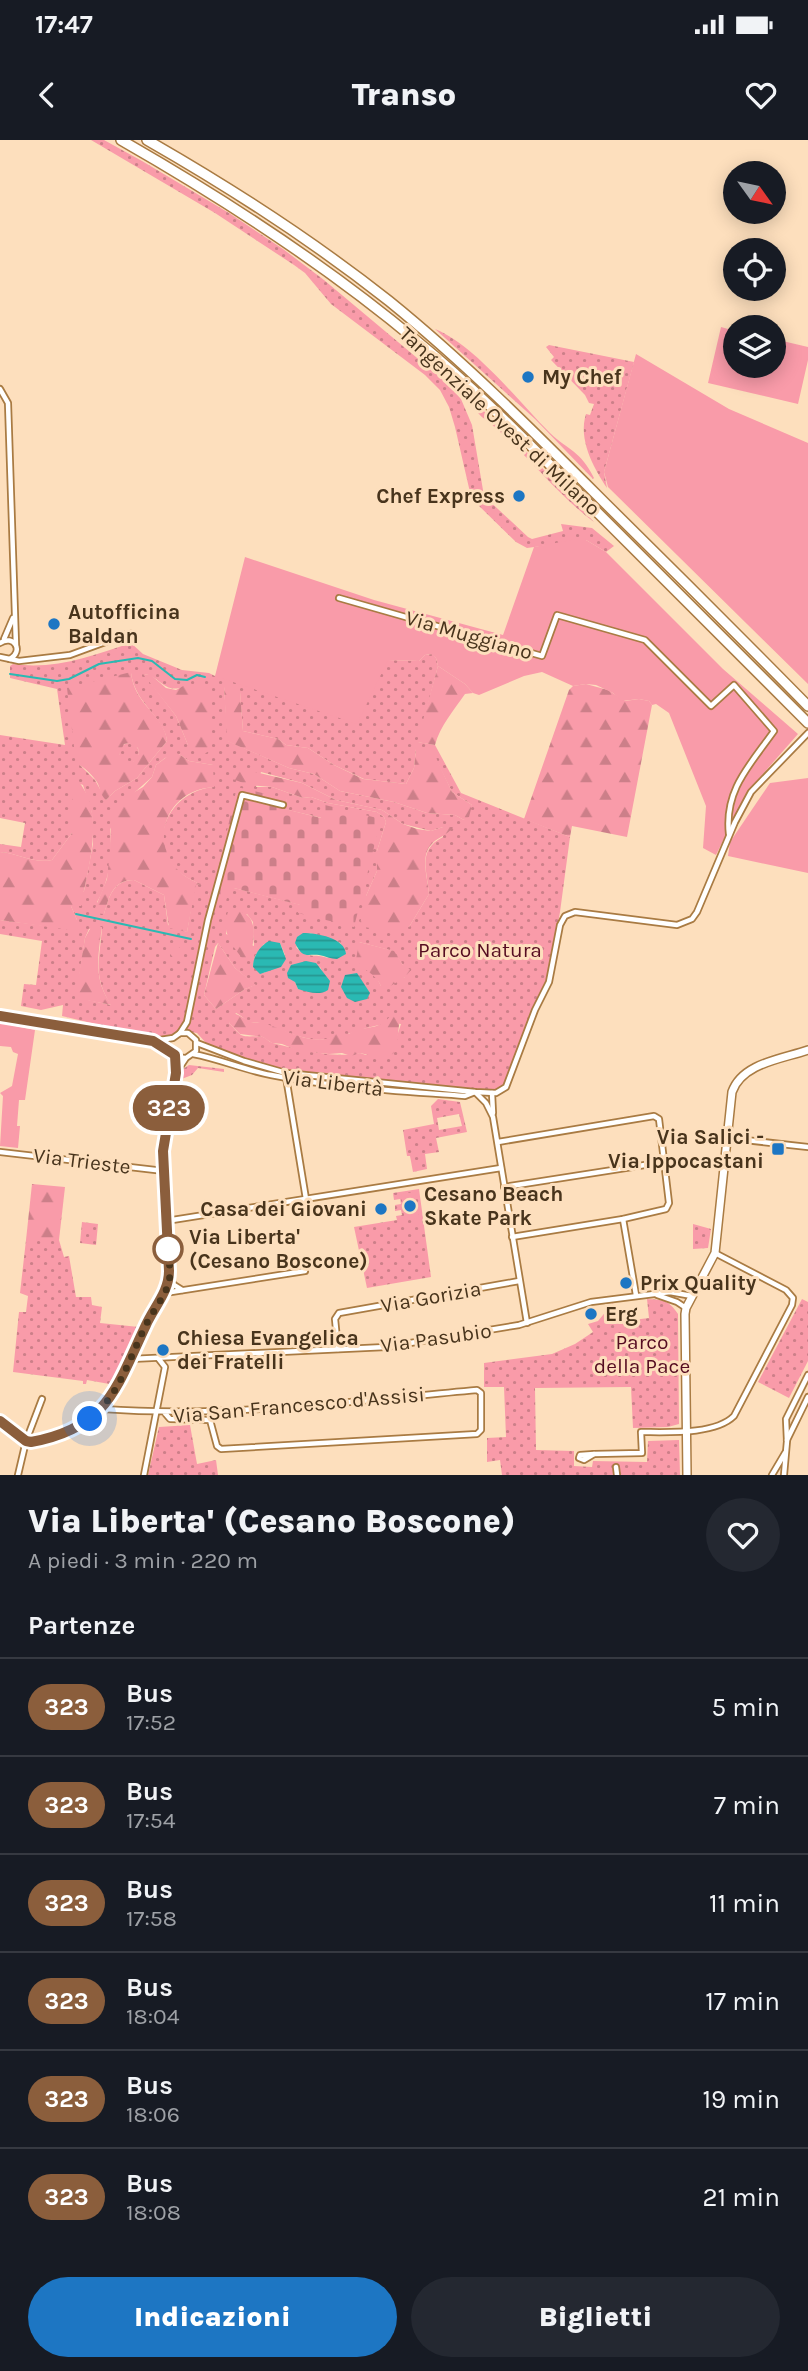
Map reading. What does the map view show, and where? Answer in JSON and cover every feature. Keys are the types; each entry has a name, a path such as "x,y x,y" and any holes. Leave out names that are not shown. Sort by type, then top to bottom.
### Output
{"highway":[{"name":"Tangenziale Ovest di Milano","path":"121,140 204,188 285,240 419,343 502,417 808,723"},
{"name":"Tangenziale Ovest di Milano","path":"147,140 249,201 358,278 425,331 524,422 808,706"}],"street":[{"path":"0,389 8,402 17,648 15,656 10,659"},
{"name":"Via Muggiano","path":"339,598 542,656 556,615 645,640 711,706 734,685 774,731 735,787 727,818 729,835"},
{"path":"1,641 10,629 14,614"},
{"path":"0,657 19,661 70,654 130,634"},
{"path":"1,641 9,640 30,659"},
{"name":"Via Muggiano","path":"492,1093 501,1092 512,1074 548,982 560,925 565,916 575,912 671,925 683,924 692,919 751,792 808,733"},
{"path":"0,1016 153,1041 173,1038 180,1033 187,1022 212,906 242,794 284,805"},
{"path":"176,1073 193,1054 197,1043 187,1022"},
{"path":"180,1033 192,1035"},
{"path":"0,1421 26,1441 37,1441 73,1429 103,1409 164,1293 169,1277 163,1142 176,1073 171,1045 173,1038"},
{"path":"153,1041 187,1058"},
{"name":"Via Libertà","path":"197,1043 286,1075"},
{"path":"687,1475 684,1323 686,1308 715,1253 732,1092 736,1082 744,1074 761,1065 808,1050"},
{"name":"Via Libertà","path":"193,1054 326,1084 465,1096 475,1092 492,1093"},
{"path":"286,1075 306,1199"},
{"path":"475,1092 486,1103 493,1117"},
{"path":"492,1093 493,1117 527,1323"},
{"path":"498,1142 654,1115 659,1119 669,1203 666,1209 623,1219 512,1237"},
{"path":"726,1138 808,1147"},
{"name":"Via Trieste","path":"0,1152 164,1171"},
{"path":"504,1187 664,1163"},
{"path":"166,1221 502,1168"},
{"path":"623,1219 636,1296"},
{"path":"594,1454 642,1453 642,1432 686,1432 719,1426 734,1416 793,1304 792,1296 786,1290 715,1253"},
{"path":"164,1293 305,1271"},
{"path":"169,1277 183,1290"},
{"name":"Via Gorizia","path":"338,1349 335,1320 337,1314 519,1281"},
{"name":"Via Pasubio","path":"131,1359 412,1343 527,1323 591,1302 670,1292 692,1296"},
{"path":"653,1294 686,1308"},
{"path":"145,1475 165,1367 158,1357"},
{"path":"784,1475 786,1419 808,1375"},
{"name":"Via San Francesco d'Assisi","path":"103,1409 157,1413 164,1412 231,1410 477,1390 481,1393 481,1430 477,1434 221,1449 217,1446 209,1420 170,1419 164,1412"},
{"path":"787,1441 808,1397"},
{"path":"18,1475 26,1441 42,1399"},
{"path":"772,1475 785,1452"},
{"path":"616,1467 617,1475"}],"green space":[{"path":"91,140 104,140 142,161 283,249 441,378 461,399 472,425 484,496 528,537 532,539 563,531 561,524 592,528 614,546 606,552 586,540 527,548 516,542 474,501 449,407 440,390 425,375 331,304 305,273 294,265 215,213"},
{"path":"721,327 723,378 786,378 786,342 808,347 808,360 798,404 708,383"},
{"path":"435,329 481,360 550,433 579,456 594,478 535,419"},
{"path":"549,345 634,362 604,472 607,488 585,443 586,414 590,415 594,404 589,403 585,395 551,360 554,357 546,347"},
{"path":"636,354 729,409 808,443 808,684 608,487 604,472"},
{"path":"471,399 522,447 594,522 479,414"},
{"path":"577,539 586,540 606,552 723,669 798,734 747,792 716,855 703,848 706,806 669,713 649,701 622,701 596,685 573,686 542,672 524,676 479,695 438,666 436,658 431,654 425,655 419,661 388,660 357,724 215,676 245,557 374,600 503,635 534,547"},
{"name":"Parco Natura","path":"131,643 143,654 182,670 215,676 388,660 419,661 425,655 432,654 436,658 438,666 418,742 435,745 461,793 570,837 549,973 506,1083 500,1089 482,1091 286,1071 245,1059 206,1043 197,1033 178,1030 172,1036 154,1038 62,1016 63,1005 41,1010 21,1006 24,984 36,985 42,941 0,934 0,920 77,930 77,920 71,906 84,891 93,844 92,813 83,785 72,781 72,833 52,860 38,861 0,852 0,844 21,847 25,823 0,818 0,735 65,745 57,689 10,678 10,666 59,663","holes":["131,673 138,693 161,725 167,741 137,778 115,791 106,800 95,780 80,765","144,674 171,688 183,687 188,745 176,716","224,687 240,692 243,731 278,739 286,745 308,748 334,765 364,779 406,784 414,768 416,749 431,749 452,792 472,805 464,820 455,815 427,813 394,802 340,791 314,774 289,768 228,741","179,754 189,761 213,765 213,787 186,797 168,817 164,829 167,856 176,869 200,884 195,885 187,932 168,925 164,895 134,880 117,886 110,896 104,914 97,902 105,886 109,867 110,829 134,793 152,777 156,765 165,758","261,772 302,783 336,800 382,810 403,824 431,831 443,827 443,837 435,842 427,854 429,894 409,927 366,896 377,871 377,851 386,822 384,817 377,812 311,797 303,798 272,787 256,787","287,799 284,809 322,818 326,805 301,905 234,888 236,860 208,896 212,883 215,883 231,820","247,914 253,922 254,946 226,934 227,928","102,927 99,976 111,1005 88,1000 79,978 85,938 89,929","310,933 341,943 328,958 304,954 296,947","359,942 393,951 403,965 405,977 381,986","218,943 235,968 255,985 216,1009 204,995","280,943 285,955 264,973 253,967 255,956 264,944","320,967 322,971 311,991 298,989 295,982","236,1013 249,1022 320,1040 382,1025 401,1024 396,1039 366,1055 329,1054 292,1048 263,1037 241,1035 229,1023"]},
{"path":"438,666 465,684 473,693 465,694 444,725 435,745 417,742"},
{"path":"131,672 133,684 143,702 165,732 167,741 137,778 115,791 106,800 94,778 76,763 67,688","holes":["129,743 138,748 139,754 133,762 127,762 119,754 124,744"]},
{"path":"143,674 151,675 166,688 176,690 185,685 209,687 211,750 204,754 188,745 176,716"},
{"path":"586,684 608,690 625,701 639,699 649,701 652,705 627,837 572,826 570,837 524,819 569,690 573,686"},
{"path":"224,686 240,691 243,731 278,739 286,745 308,748 363,779 406,784 414,768 416,749 432,749 452,792 472,805 469,817 464,820 455,815 427,813 394,802 340,791 314,774 289,768 227,741"},
{"path":"129,743 136,746 139,753 136,760 129,763 122,760 119,753 122,746"},
{"path":"172,753 189,761 213,765 214,787 194,792 179,801 169,814 164,830 165,846 171,861 183,875 201,884 196,885 187,932 169,928 164,895 134,880 116,887 104,914 93,913 107,879 111,840 110,815 121,800 143,787 152,777 156,765"},
{"path":"238,768 302,783 336,800 382,810 403,824 417,829 431,831 453,827 433,842 428,850 425,862 429,894 409,927 394,932 360,924 366,896 377,871 377,851 386,822 384,817 377,812 311,797 303,798 272,787 248,785 233,779 234,770"},
{"path":"808,778 808,873 728,856 730,842 770,783"},
{"path":"76,779 91,807 93,823 91,857 81,906 71,906 77,920 77,931 0,920 0,852 38,861 52,860 72,833 72,780"},
{"path":"237,787 287,799 285,809 321,818 325,805 381,819 354,927 298,913 300,905 230,887 226,901 208,896 211,883 215,883"},
{"path":"229,909 246,914 253,924 253,945 245,962 226,931"},
{"path":"91,927 102,927 98,958 99,977 112,1005 75,998 85,938"},
{"path":"359,942 394,951 403,965 411,970 389,987 381,986 356,960"},
{"path":"218,943 235,968 256,985 245,989 216,1009 204,995"},
{"path":"172,944 183,949 182,962 171,955"},
{"path":"232,1013 251,1022 263,1023 297,1036 315,1039 333,1037 336,1033 349,1034 375,1026 386,1021 391,1015 400,1017 393,1054 377,1057 360,1053 351,1056 342,1053 299,1051 272,1043 263,1037 240,1034 229,1023"},
{"path":"0,1023 35,1030 25,1100 19,1100 18,1148 0,1146 3,1096 0,1093 12,1086 18,1054 13,1052 11,1047 0,1046"},
{"path":"189,1065 224,1069 224,1072 198,1068 192,1075 179,1080 183,1069"},
{"path":"438,1099 460,1102 467,1132 436,1138 439,1152 425,1154 427,1169 413,1172 410,1156 407,1156 403,1130 434,1124 431,1106","holes":["459,1114 462,1126 439,1130 437,1118"]},
{"path":"32,1184 65,1187 59,1240 26,1240"},
{"path":"419,1189 431,1277 367,1288 354,1227 397,1220 396,1216 402,1215 401,1210 395,1211 395,1205 401,1204 400,1199 394,1200 393,1193"},
{"name":"Cesano Beach Skate Park","path":"415,1192 419,1218 405,1220 401,1194"},
{"path":"82,1222 98,1224 96,1245 80,1243"},
{"path":"693,1224 711,1229 708,1248 693,1249"},
{"path":"26,1240 59,1240 64,1257 69,1256 76,1297 91,1297 92,1305 102,1307 100,1323 139,1327 115,1385 87,1380 86,1384 83,1384 83,1381 13,1372 19,1312 26,1312 28,1296 20,1293"},
{"name":"Parco della Pace","path":"647,1299 665,1302 678,1314 679,1424 633,1428 631,1387 535,1388 536,1450 574,1451 574,1466 592,1467 593,1461 647,1462 648,1441 679,1440 680,1475 502,1475 500,1460 487,1462 487,1438 506,1437 504,1387 484,1387 484,1363 552,1354 575,1344 593,1332 588,1324 598,1321 613,1303 616,1322 649,1318"},
{"path":"802,1299 808,1302 808,1361 789,1398 758,1382"},
{"path":"190,1425 197,1464 216,1460 218,1475 148,1475 159,1427"}],"water":[{"path":"303,933 336,940 346,954 337,959 303,954 295,943 297,937"},
{"path":"269,941 280,943 286,959 281,967 260,974 253,967 254,959"},
{"path":"306,961 316,963 330,981 328,990 317,993 298,989 295,982 288,978 291,965"},
{"path":"357,973 370,993 367,999 355,1002 347,998 341,987 345,975"}],"waterway":[{"path":"10,674 57,681 69,679 99,664 138,658 152,661 175,679 187,680 197,675 205,677"},
{"path":"76,914 191,939"}],"bus line":[{"name":"323","path":"0,1016 153,1041 173,1052 176,1073 163,1142 169,1283 146,1323 131,1359 103,1409 73,1429 31,1442 17,1436 0,1421"}],"place":[{"name":"My Chef","path":"528,377"},
{"name":"Chef Express","path":"519,496"},
{"name":"Autofficina Baldan","path":"54,624"},
{"name":"Via Salici - Via Ippocastani","path":"778,1149"},
{"name":"Cesano Beach Skate Park","path":"410,1206"},
{"name":"Casa dei Giovani","path":"381,1209"},
{"name":"Via Liberta' (Cesano Boscone)","path":"168,1249"},
{"name":"Prix Quality","path":"626,1283"},
{"name":"Erg","path":"591,1314"},
{"name":"Chiesa Evangelica dei Fratelli","path":"163,1350"}],"route":[{"path":"90,1419 103,1409 112,1395 146,1323 169,1283 168,1249"}]}
